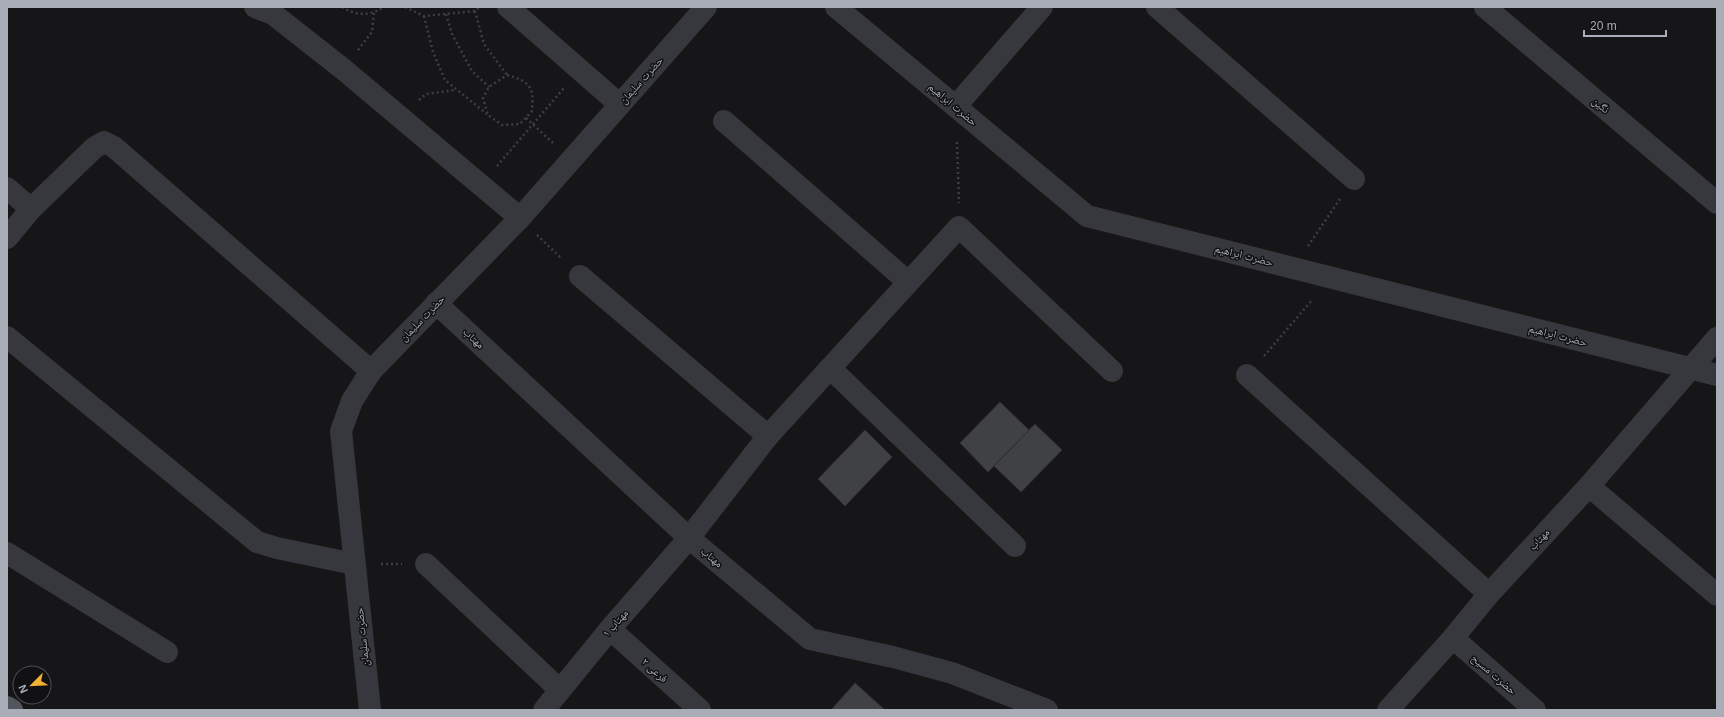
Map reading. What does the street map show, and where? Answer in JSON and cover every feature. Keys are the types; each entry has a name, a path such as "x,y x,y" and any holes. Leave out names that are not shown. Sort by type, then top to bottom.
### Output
{"main road":[{"path":"7,707 12,710"}],"street":[{"path":"255,7 273,14 343,69 520,218"},
{"path":"508,7 619,104"},
{"name":"حضرت سلیمان","path":"370,710 341,431 352,401 371,370 520,218 706,7"},
{"name":"حضرت ابراهیم","path":"836,7 1087,216 1717,375"},
{"path":"956,106 1042,7"},
{"path":"1157,7 1354,179"},
{"name":"نگین","path":"1485,7 1717,203"},
{"path":"724,121 908,282"},
{"path":"7,238 31,209 94,148 104,142 114,147 371,370"},
{"path":"7,188 31,209"},
{"path":"959,227 1112,371"},
{"name":"مهتاب ۱","path":"544,710 610,629 689,538 768,436 959,227"},
{"path":"580,276 768,436"},
{"name":"مهتاب","path":"436,303 689,538 810,639 893,657 952,673 1047,710"},
{"path":"7,337 256,542 277,548 354,564"},
{"name":"مهتاب","path":"1388,710 1489,594 1588,486 1717,338"},
{"path":"830,368 1015,546"},
{"path":"1247,375 1489,594"},
{"path":"1588,486 1717,595"},
{"path":"7,553 167,652"},
{"path":"426,564 560,690"},
{"name":"فرعی ۲","path":"610,629 700,710"},
{"name":"حضرت مسیح","path":"1452,638 1535,710"}],"path":[{"path":"342,7 352,13 374,13 384,7"},
{"path":"405,7 424,16 475,11 480,7"},
{"path":"424,16 433,52 445,80 502,125 520,124 532,111 533,94 523,80 507,75 484,44 475,11"},
{"path":"343,69 372,32 374,13"},
{"path":"446,14 452,34 472,71 489,87"},
{"path":"481,185 579,69"},
{"path":"487,114 483,98 489,87 507,75"},
{"path":"401,117 426,94 456,90"},
{"path":"956,106 959,227"},
{"path":"526,118 570,160"},
{"path":"1293,268 1354,179"},
{"path":"520,218 580,276"},
{"path":"1247,375 1332,278"},
{"path":"354,564 426,564"}],"building":[{"path":"1000,402 1029,430 988,472 960,443"},
{"path":"1035,424 1062,450 1021,492 994,466"},
{"path":"865,430 892,457 845,506 818,479"},
{"path":"855,683 885,710 831,710"}]}
